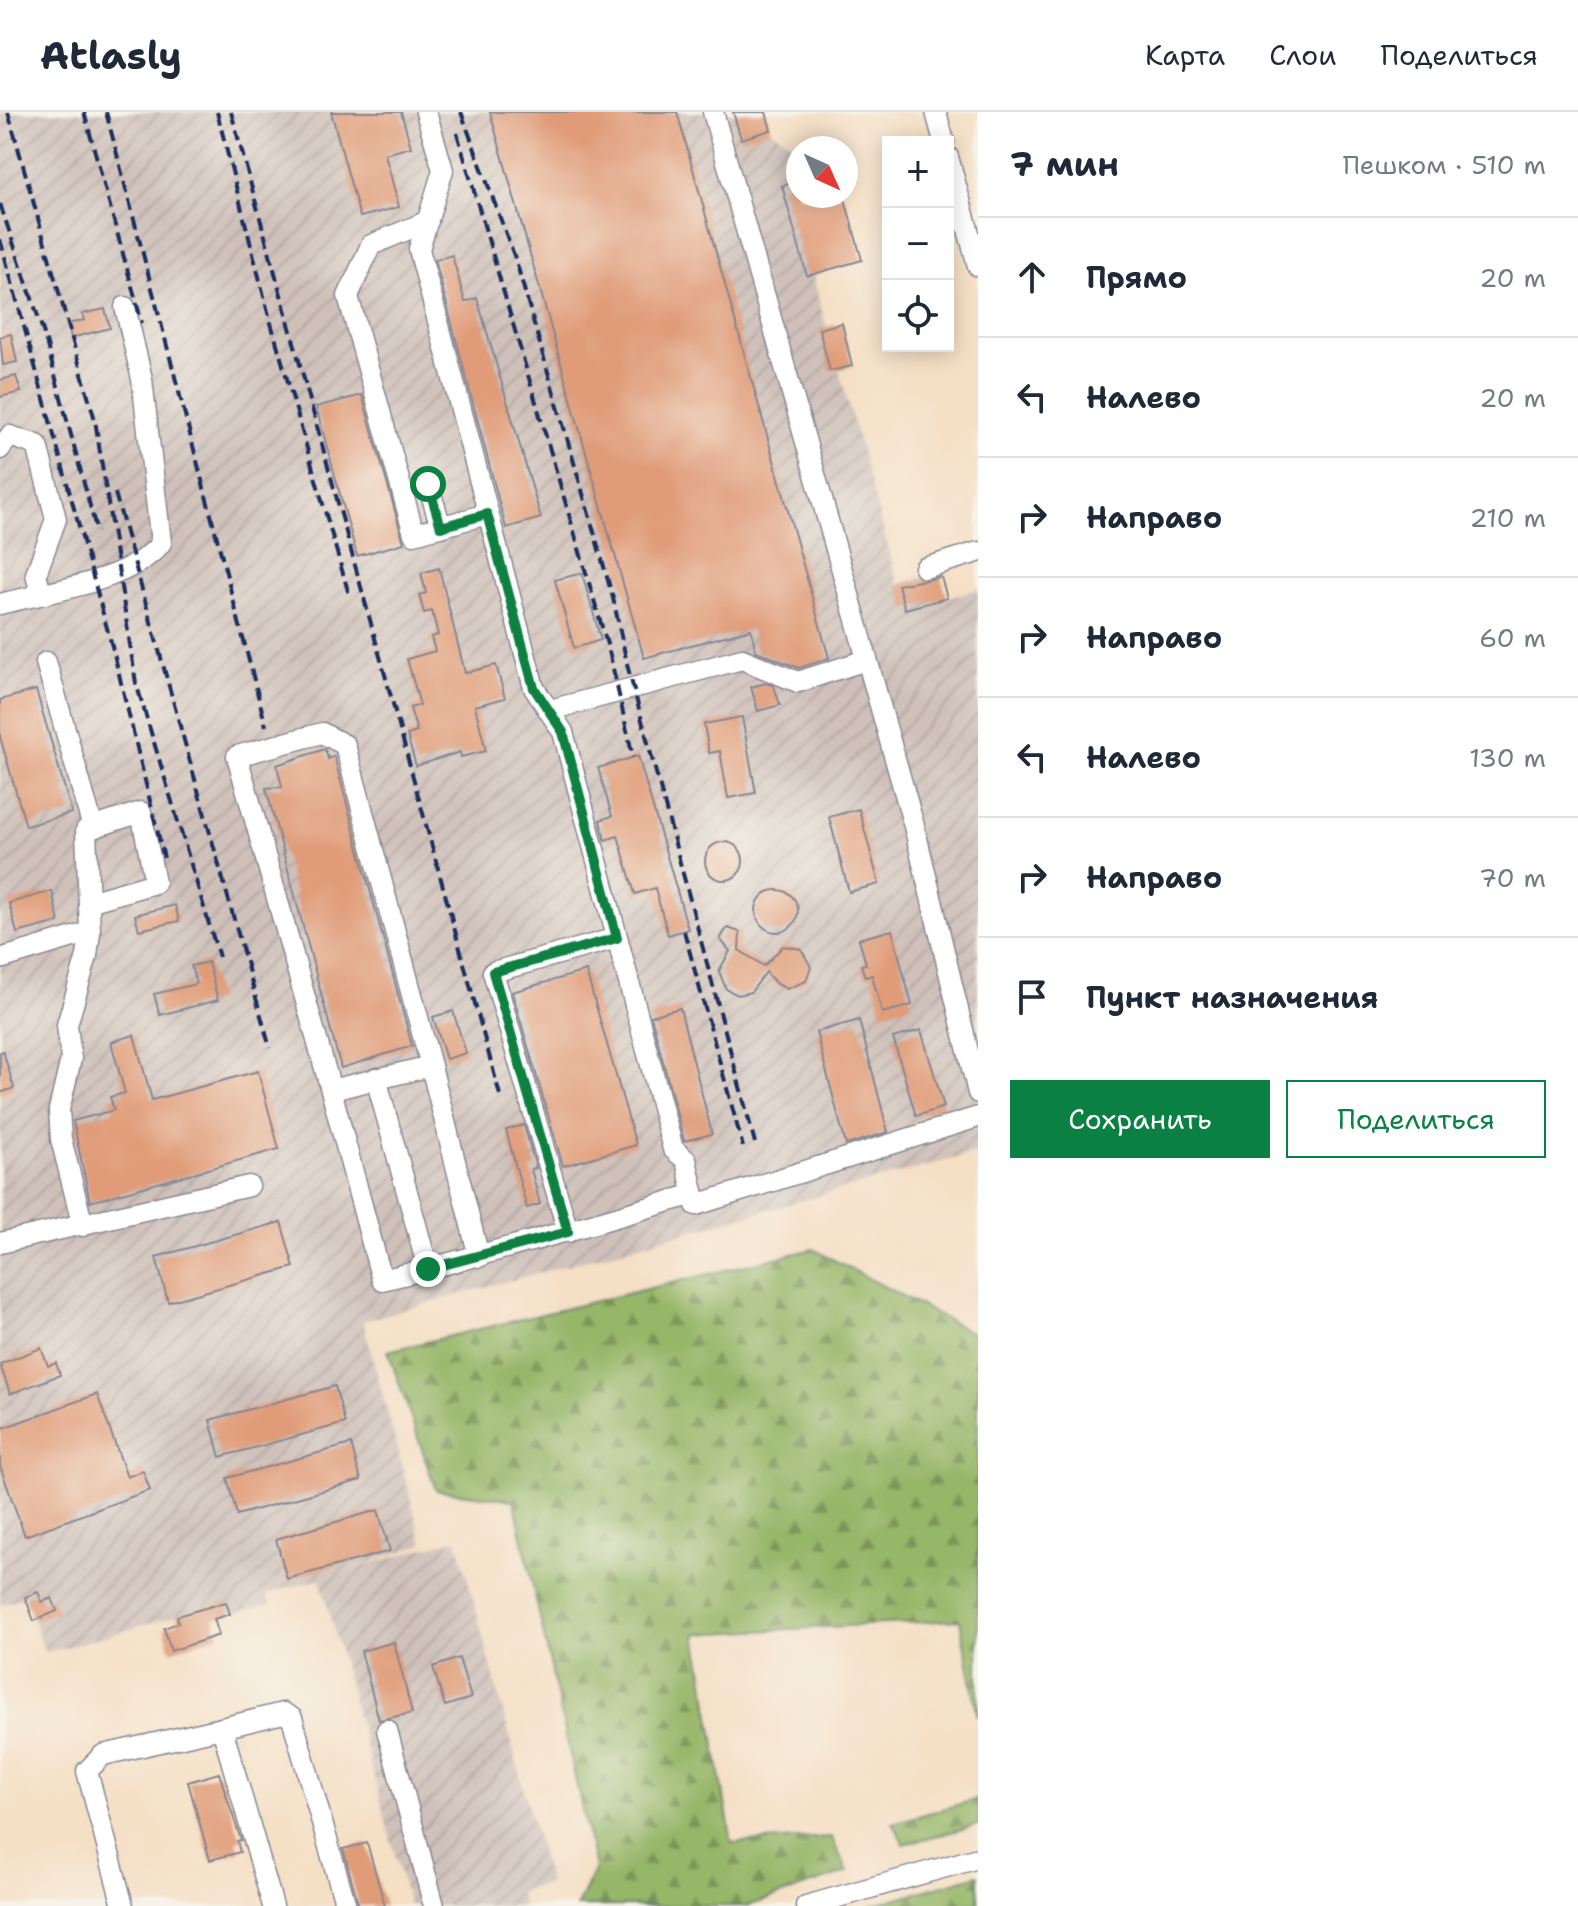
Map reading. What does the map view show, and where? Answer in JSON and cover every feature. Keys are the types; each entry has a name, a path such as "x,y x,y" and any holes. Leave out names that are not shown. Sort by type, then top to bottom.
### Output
{"street":[{"path":"426,112 443,170 419,249 534,688 563,732 673,1149 686,1160 696,1205 978,1117"},
{"path":"713,112 914,826 978,1093"},
{"path":"936,112 942,136"},
{"path":"954,179 978,266"},
{"path":"428,221 371,245 348,296 414,534 487,514"},
{"path":"0,604 136,565 151,556 161,543 142,379 125,307"},
{"path":"0,449 10,436 37,445 56,519 36,574 41,593"},
{"path":"428,484 441,527"},
{"path":"925,568 978,552"},
{"path":"550,710 742,659 798,682 866,660"},
{"path":"46,662 93,828"},
{"path":"479,1257 345,745 322,733 237,756 382,1280 479,1257 694,1194"},
{"path":"83,1226 61,1139 59,1110 71,1059 67,1025 87,956 90,932 86,830 141,812 155,883 89,902"},
{"path":"0,959 90,932"},
{"path":"568,1232 493,972 617,938"},
{"path":"331,1090 431,1066"},
{"path":"376,1078 428,1269"},
{"path":"0,1243 249,1186"},
{"path":"123,1906 87,1771 103,1755 283,1713 292,1718 346,1906"},
{"path":"222,1728 273,1906"},
{"path":"387,1730 434,1906"},
{"path":"806,1906 978,1858"}],"shaded area":[{"path":"0,112 766,112 771,130 786,140 786,208 847,208 862,260 813,276 826,327 842,323 852,366 839,370 898,584 940,573 947,597 978,589 978,1152 363,1321 423,1544 344,1571 457,1539 549,1883 519,1891 523,1906 409,1906 320,1579 267,1594 270,1604 230,1614 225,1602 45,1653 25,1597 0,1605"}],"green space":[{"path":"813,1249 978,1336 978,1717 960,1620 696,1634 732,1843 831,1837 848,1872 748,1906 577,1906 595,1868 514,1500 436,1490 388,1351"},
{"path":"978,1799 978,1825 904,1844 893,1823"},
{"path":"978,1875 978,1906 870,1906"}],"building":[{"path":"331,112 401,112 411,147 385,154 399,207 360,217"},
{"path":"490,112 677,112 829,658 799,668 756,651 751,629 644,658"},
{"path":"733,112 766,112 771,130 741,139"},
{"path":"788,208 847,208 862,260 807,276"},
{"path":"452,255 465,302 477,298 541,518 506,528 435,260"},
{"path":"105,309 110,328 71,338 68,324 84,320 82,314"},
{"path":"842,323 852,366 830,371 819,329"},
{"path":"11,334 17,362 3,365 0,337"},
{"path":"16,376 21,392 0,397 0,380"},
{"path":"362,395 404,543 357,556 316,407"},
{"path":"439,568 465,673 496,665 505,698 475,706 486,751 461,757 460,752 416,766 407,735 417,732 410,708 420,705 407,659 435,651 431,637 438,635 432,611 424,613 419,595 426,593 421,573"},
{"path":"582,573 601,640 574,648 555,580"},
{"path":"941,577 947,598 905,609 898,585"},
{"path":"766,683 774,686 780,705 758,711 751,687"},
{"path":"36,690 72,813 26,826 0,737 0,700"},
{"path":"742,717 756,793 728,798 720,751 709,753 704,724"},
{"path":"325,749 328,759 334,756 412,1046 341,1068 266,788 282,787 277,765"},
{"path":"638,756 688,929 668,935 655,888 635,894 618,836 605,840 600,820 612,816 598,768"},
{"path":"859,809 879,884 849,892 829,817"},
{"path":"724,842 737,848 743,861 737,874 724,880 711,874 705,861 711,848"},
{"path":"777,890 792,896 798,911 792,926 777,932 762,926 756,911 762,896"},
{"path":"52,891 59,922 17,933 9,903"},
{"path":"175,905 179,921 139,930 135,915"},
{"path":"727,928 740,932 739,950 764,966 783,946 801,949 811,967 806,981 787,989 775,983 766,972 751,992 738,995 726,989 719,971 730,951 720,939"},
{"path":"892,930 912,1005 882,1013 872,975 865,977 861,965 866,964 859,939"},
{"path":"208,962 218,1000 160,1015 154,994 196,984 191,966"},
{"path":"586,971 636,1145 563,1166 512,992"},
{"path":"680,1008 712,1134 684,1141 651,1016"},
{"path":"453,1011 466,1053 446,1059 433,1017"},
{"path":"859,1020 888,1132 846,1145 816,1032"},
{"path":"921,1030 944,1107 916,1116 893,1038"},
{"path":"134,1035 152,1100 258,1071 279,1149 90,1202 73,1121 114,1110 110,1097 125,1093 111,1042"},
{"path":"3,1051 14,1088 0,1093 0,1052"},
{"path":"524,1125 536,1168 531,1169 540,1204 527,1208 506,1130"},
{"path":"281,1222 294,1267 168,1302 156,1257"},
{"path":"41,1348 48,1366 56,1363 60,1375 10,1394 0,1364"},
{"path":"335,1386 345,1423 220,1457 210,1420"},
{"path":"97,1394 127,1477 143,1471 150,1490 25,1536 0,1466 0,1429"},
{"path":"351,1444 361,1480 237,1515 227,1478"},
{"path":"378,1510 390,1551 287,1579 276,1539"},
{"path":"38,1592 42,1602 52,1598 57,1611 34,1621 25,1597"},
{"path":"226,1602 230,1614 214,1619 219,1635 171,1651 164,1628 178,1623 177,1616"},
{"path":"394,1642 412,1713 379,1720 361,1651"},
{"path":"459,1658 471,1698 445,1706 433,1667"},
{"path":"219,1773 241,1840 237,1841 240,1852 210,1860 188,1782"},
{"path":"367,1843 385,1906 359,1906 343,1849"}],"railway":[{"path":"8,112 95,420 136,683 219,957"},
{"path":"84,112 142,323"},
{"path":"106,112 266,726"},
{"path":"217,112 269,316 350,598"},
{"path":"231,112 500,1095"},
{"path":"461,112 516,261 613,598 628,668 755,1143"},
{"path":"457,133 609,651 633,757"},
{"path":"0,204 44,334 97,532"},
{"path":"0,239 113,650 164,858"},
{"path":"115,493 270,1048"},
{"path":"684,931 743,1147"}],"route":[{"path":"428,484 441,527 487,514 534,688 563,732 617,938 493,972 568,1232 428,1269"}]}
